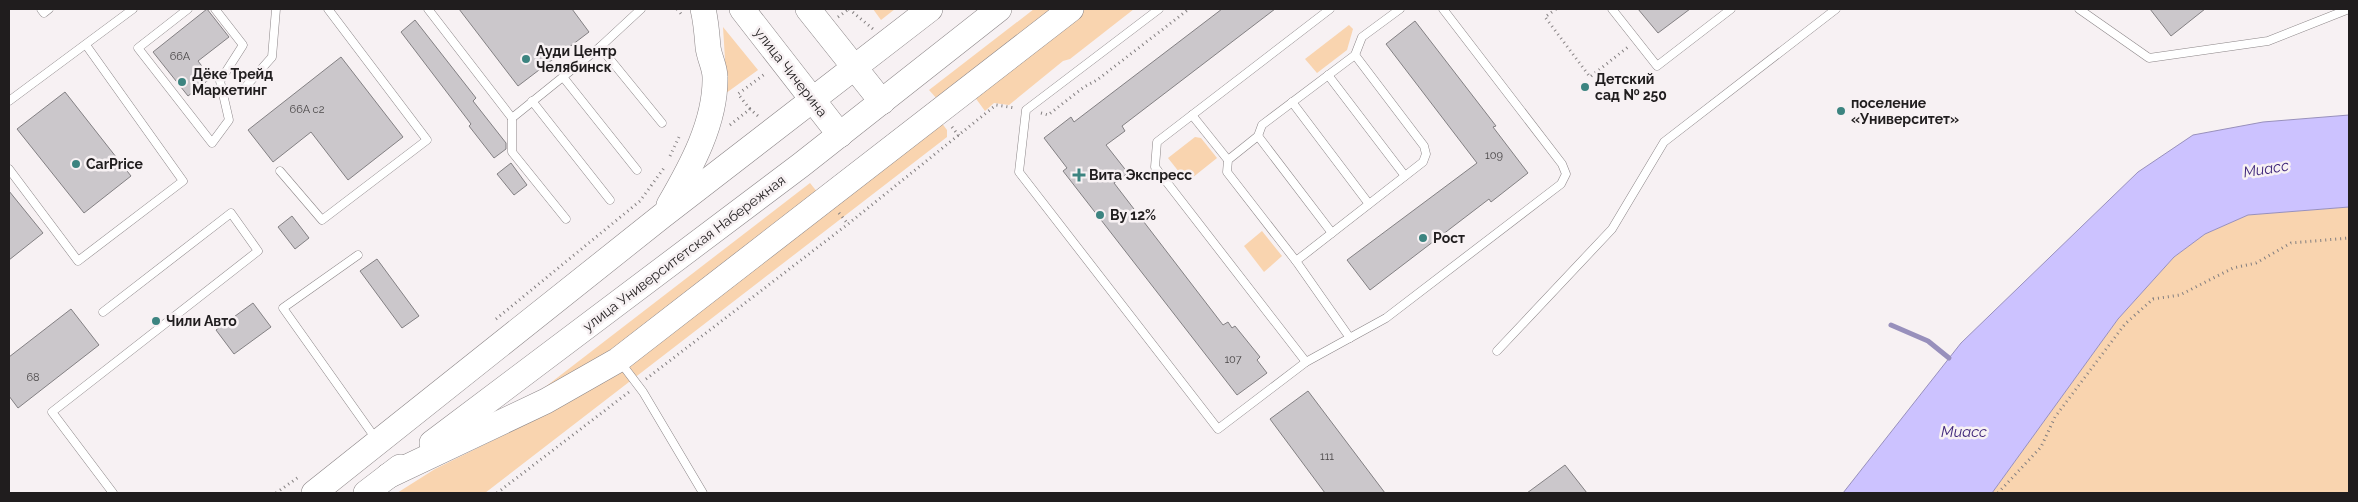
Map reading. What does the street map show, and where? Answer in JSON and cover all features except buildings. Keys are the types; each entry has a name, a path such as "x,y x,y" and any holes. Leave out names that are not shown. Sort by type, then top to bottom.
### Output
{"main road":[{"name":"улица Чичерина","path":"742,9 840,136"},
{"path":"808,9 882,102"},
{"path":"314,493 662,216 930,9"},
{"name":"улица Университетская Набережная","path":"366,493 840,136 999,9"},
{"path":"388,476 546,401 618,360 1070,9"},
{"path":"662,216 689,171 706,128 712,104 715,76 695,15"}],"lane":[{"path":"42,9 44,13 49,9"},
{"path":"9,101 133,9"},
{"path":"188,9 138,48 212,143 229,120 220,81 243,45 215,9"},
{"path":"241,92 272,58 276,9"},
{"path":"280,171 322,220 427,140 328,9"},
{"path":"428,9 512,118 512,152 566,219"},
{"path":"512,118 600,47 641,9"},
{"path":"1159,9 1026,110 1019,172 1218,429 1306,362 1386,318 1561,184 1566,174 1562,164 1443,9"},
{"path":"1306,362 1155,167 1158,142 1330,9"},
{"path":"1228,160 1258,136 1262,125 1355,55 1362,37 1400,9"},
{"path":"1612,9 1657,66 1731,9"},
{"path":"1497,351 1612,229 1664,142 1836,9"},
{"path":"2079,9 2149,58 2268,41 2349,9"},
{"path":"9,169 78,261 183,181 86,45"},
{"path":"600,47 662,123"},
{"path":"1296,260 1423,162 1426,154 1424,146 1355,55"},
{"path":"1328,75 1405,176"},
{"path":"563,77 636,170"},
{"path":"532,101 610,200"},
{"path":"1292,102 1369,204"},
{"path":"1192,115 1228,160 1227,172 1296,260 1350,338"},
{"path":"1258,136 1332,233"},
{"path":"103,312 231,213 258,251 52,412 113,493"},
{"path":"358,255 283,308 379,442"},
{"path":"618,360 638,385 703,493"}],"path":[{"path":"677,9 695,15"},
{"path":"1556,9 1545,17 1590,76 1637,41"},
{"path":"496,319 640,201 664,168 682,129"},
{"path":"497,493 959,136"},
{"path":"1998,493 2040,447 2055,416 2125,324 2153,299 2180,295 2233,268 2256,263 2291,243 2349,238"}],"shaded area":[{"path":"873,9 895,9 881,20"},
{"path":"1034,9 1056,9 938,100 929,90"},
{"path":"1084,9 1134,9 1070,59 1063,61 1009,105 994,103 985,111 974,96"},
{"path":"1349,25 1353,29 1347,50 1317,73 1305,59"},
{"path":"723,27 758,70 722,96 725,59"},
{"path":"941,122 947,130 947,137 485,493 397,493 435,469 518,428"},
{"path":"1195,137 1201,138 1217,158 1187,182 1168,158"},
{"path":"810,183 818,193 610,354 540,391"},
{"path":"2349,207 2349,493 1992,493 2118,319 2174,257 2205,234 2248,215"},
{"path":"1262,231 1282,256 1264,272 1244,246"}],"water":[{"name":"Миасс","path":"2349,115 2349,207 2248,215 2205,234 2174,257 2118,319 1992,493 1843,493 1961,343 2138,172 2193,135 2263,122"}],"waterway":[{"path":"1891,325 1928,341 1949,358"}],"place":[{"name":"Ауди Центр Челябинск","path":"526,59"},
{"name":"Дёке Трейд Маркетинг","path":"182,82"},
{"name":"Детский сад № 250","path":"1585,87"},
{"name":"поселение «Университет»","path":"1841,111"},
{"name":"CarPrice","path":"76,164"},
{"name":"Вита Экспресс","path":"1079,175"},
{"name":"Ву 12%","path":"1100,215"},
{"name":"Рост","path":"1423,238"},
{"name":"Чили Авто","path":"156,321"}]}
